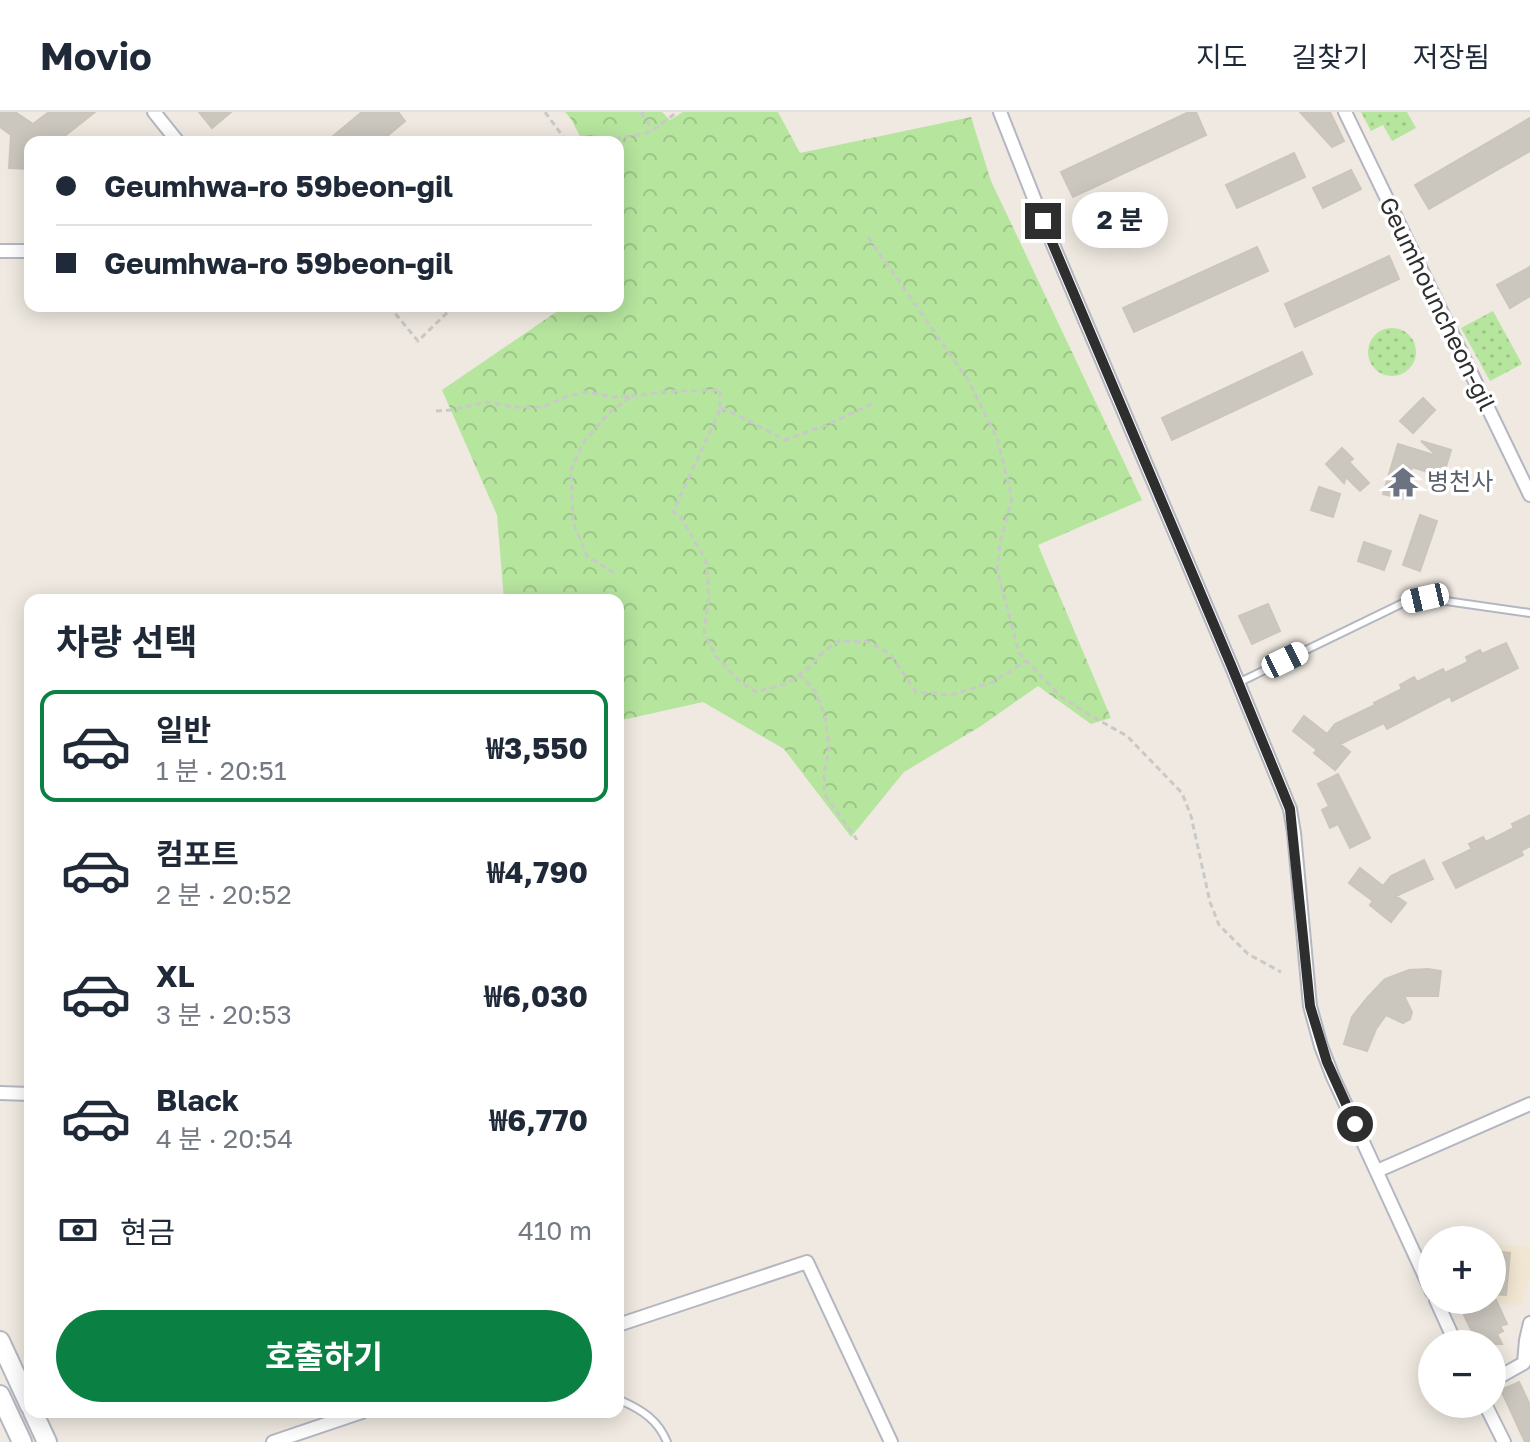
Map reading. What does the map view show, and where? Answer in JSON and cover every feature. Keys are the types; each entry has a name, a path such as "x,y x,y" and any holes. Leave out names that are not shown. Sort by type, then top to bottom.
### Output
{"street":[{"path":"154,112 173,136"},
{"path":"1000,112 1290,809 1310,1006 1321,1046 1418,1261"},
{"name":"Geumhouncheon-gil","path":"1345,112 1530,495"},
{"path":"0,251 24,251"},
{"path":"0,1093 24,1094"},
{"path":"1377,1171 1530,1104"},
{"path":"624,1323 807,1262 891,1442"},
{"path":"1506,1373 1524,1363 1530,1323"},
{"path":"0,1341 24,1393"},
{"path":"0,1395 22,1442"},
{"path":"36,1418 47,1442"},
{"path":"273,1442 344,1418"},
{"path":"1492,1418 1504,1442"}],"lane":[{"path":"1238,683 1403,603 1425,598 1530,613"},
{"path":"624,1402 652,1419 667,1442"}],"path":[{"path":"545,112 563,136"},
{"path":"641,112 652,129"},
{"path":"624,137 644,134 677,112"},
{"path":"868,237 968,380 997,438 1012,498 1000,543 997,569 1019,653 1059,695 1127,736 1182,793 1191,816 1210,902 1219,925 1248,954 1281,972"},
{"path":"394,312 418,341 448,312"},
{"path":"436,411 486,402 514,407 543,407 586,392 613,397 720,390 720,410 673,512 681,517 706,561 709,596 704,632 715,655 740,682 756,692 788,683 839,641 869,642 890,654 916,692 951,695 993,682 1026,661"},
{"path":"614,573 587,556 573,522 571,470 583,443 608,414 633,396"},
{"path":"720,410 726,409 785,440 872,404"},
{"path":"799,674 815,691 825,716 829,748 824,775 825,795 857,840"}],"shaded area":[{"path":"1506,1245 1530,1246 1530,1276 1521,1305 1506,1304"}],"green space":[{"path":"565,112 662,112 670,120 683,112 778,112 800,153 971,117 991,181 1142,500 1038,545 1111,718 1091,724 1038,686 981,726 904,772 851,837 784,749 703,702 624,720 624,594 504,594 497,515 442,390 556,312 624,312 624,136 580,136"},
{"path":"1361,112 1407,112 1416,128 1392,141 1383,125 1371,131"},
{"path":"1105,201 1116,206 1121,217 1116,228 1105,233 1094,228 1089,217 1094,206"},
{"path":"1493,311 1522,364 1490,381 1461,328"},
{"path":"1392,328 1401,329 1409,335 1415,343 1415,361 1409,369 1401,375 1392,376 1383,375 1375,369 1369,361 1368,352 1369,343 1375,335 1383,329"}],"building":[{"path":"0,112 15,112 33,124 49,112 95,112 65,136 24,136 24,169 9,168 11,135 0,127"},
{"path":"199,112 231,112 212,128"},
{"path":"362,112 398,112 405,121 387,136 333,136"},
{"path":"1189,112 1196,112 1206,135 1073,197 1061,172"},
{"path":"1300,112 1330,112 1344,141 1332,147"},
{"path":"1530,118 1530,151 1429,209 1415,185"},
{"path":"1294,153 1305,177 1237,208 1226,185"},
{"path":"1351,170 1361,189 1323,208 1313,188"},
{"path":"1257,247 1268,271 1134,332 1123,308"},
{"path":"1389,256 1399,279 1295,327 1285,304"},
{"path":"1530,267 1530,296 1510,308 1497,285"},
{"path":"1302,352 1312,374 1172,440 1162,418"},
{"path":"1423,398 1435,410 1413,433 1400,421"},
{"path":"1421,441 1451,450 1443,477 1412,467 1403,499 1383,494 1398,444 1437,456"},
{"path":"1342,448 1353,459 1349,462 1369,483 1360,491 1346,477 1344,483 1326,464"},
{"path":"1319,487 1340,494 1333,517 1311,510"},
{"path":"1420,515 1437,521 1420,571 1403,565"},
{"path":"1364,542 1391,551 1384,570 1358,561"},
{"path":"1268,604 1280,631 1252,644 1239,616"},
{"path":"1506,643 1518,668 1452,701 1450,696 1387,729 1384,723 1340,744 1350,752 1335,770 1314,753 1317,750 1293,731 1304,716 1327,734 1335,724 1402,689 1400,685 1414,677 1417,682 1443,669 1445,673 1468,662 1466,657 1480,650 1482,654"},
{"path":"1338,774 1370,838 1350,848 1338,824 1330,828 1322,810 1329,806 1318,784"},
{"path":"1530,815 1530,846 1521,851 1523,855 1456,888 1443,863 1472,849 1469,844 1483,837 1486,842 1514,828 1512,824"},
{"path":"1424,860 1433,879 1396,896 1406,903 1391,922 1370,905 1373,901 1349,883 1360,868 1383,886 1391,876"},
{"path":"1409,970 1441,971 1438,996 1404,996 1412,1012 1410,1019 1403,1023 1386,1015 1367,1051 1344,1044 1352,1017 1385,979"},
{"path":"1506,1253 1510,1253 1506,1295"},
{"path":"1502,1314 1507,1324 1500,1326 1502,1330 1471,1330 1464,1315"},
{"path":"1519,1382 1530,1405 1530,1442 1525,1442 1506,1401 1506,1388"}],"place":[{"name":"병천사","path":"1403,482"}],"route":[{"path":"1043,221 1290,809 1310,1006 1327,1062 1355,1124"}]}
